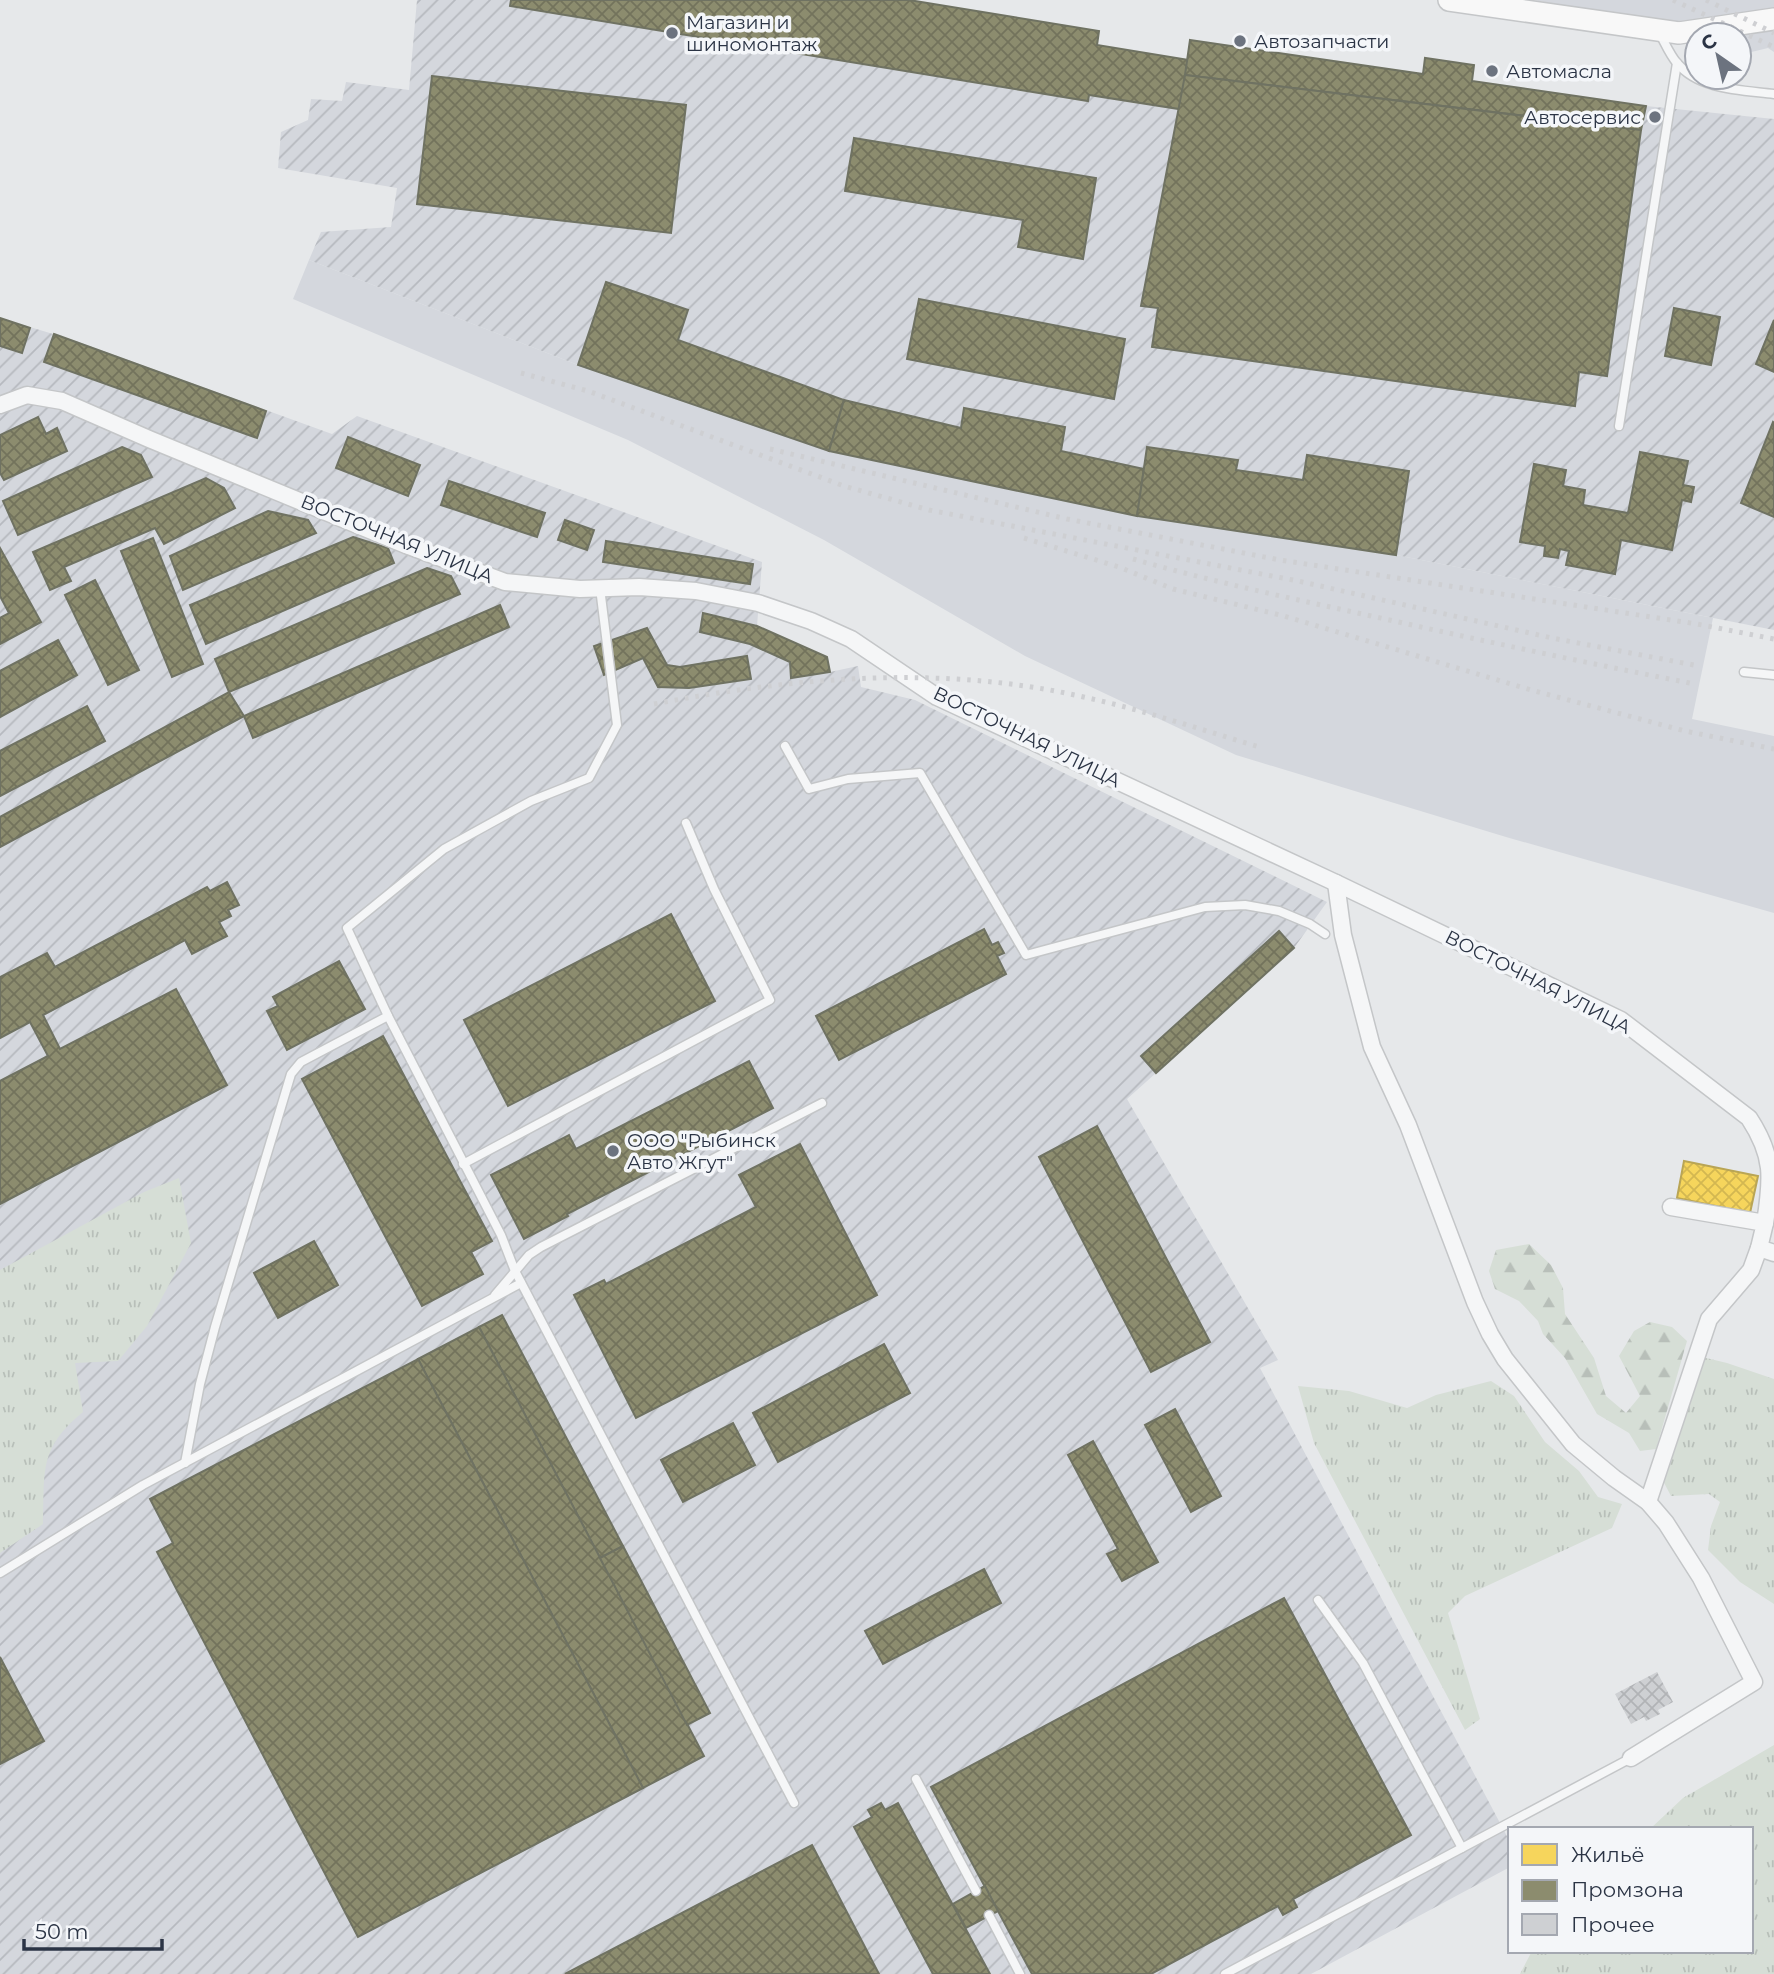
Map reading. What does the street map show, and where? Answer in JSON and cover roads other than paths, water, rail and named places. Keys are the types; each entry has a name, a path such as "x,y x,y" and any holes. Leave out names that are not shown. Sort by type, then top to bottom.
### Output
{"street":[{"path":"1449,0 1658,32 1705,31 1774,19"},
{"name":"ВОСТОЧНАЯ УЛИЦА","path":"0,405 27,396 62,401 406,545 505,582 696,591 758,603 811,621 851,639 937,697 1336,883 1621,1020 1749,1118 1763,1136 1770,1156 1772,1181 1765,1223 1766,1250 1709,1319 1648,1502"},
{"path":"1336,883 1343,935 1372,1047 1408,1125 1475,1302 1490,1334 1505,1359 1573,1444 1648,1502 1666,1523 1701,1578 1754,1682 1631,1758"},
{"path":"1671,1207 1765,1223"}],"lane":[{"path":"1658,32 1677,63 1694,78 1725,88 1774,94"},
{"path":"1619,426 1677,63"},
{"path":"600,588 617,725 589,778 531,801 444,849 346,928 500,1235 521,1283 794,1803"},
{"path":"1744,672 1774,675"},
{"path":"785,746 809,789 848,779 920,773 1026,955 1205,907 1245,905 1279,911 1310,924 1325,934"},
{"path":"463,1164 770,1000 714,889 686,823"},
{"path":"185,1463 200,1384 215,1327 291,1074 301,1062 388,1016"},
{"path":"491,1300 529,1255 541,1247 822,1103"},
{"path":"0,1573 185,1463 521,1283"},
{"path":"1318,1600 1363,1663 1462,1848"},
{"path":"1225,1974 1631,1758"},
{"path":"916,1779 976,1891"},
{"path":"989,1915 1020,1974"}],"railway":[{"path":"1673,0 1774,47"},
{"path":"1706,0 1774,33"},
{"path":"521,373 588,391 844,486 929,510 1298,581 1552,638 1699,666"},
{"path":"770,449 1067,519 1280,560 1697,624 1774,639"},
{"path":"1024,538 1119,567 1173,589 1284,616 1531,690 1685,731 1774,749"},
{"path":"1133,559 1308,602 1690,683"},
{"path":"654,704 816,681 871,678 980,681 1034,687 1110,703 1263,748"}],"place":[{"name":"Магазин и шиномонтаж","path":"672,33"},
{"name":"Автозапчасти","path":"1240,41"},
{"name":"Автомасла","path":"1492,71"},
{"name":"Автосервис","path":"1655,117"},
{"name":"ООО \"Рыбинск Авто Жгут\"","path":"613,1151"}]}
